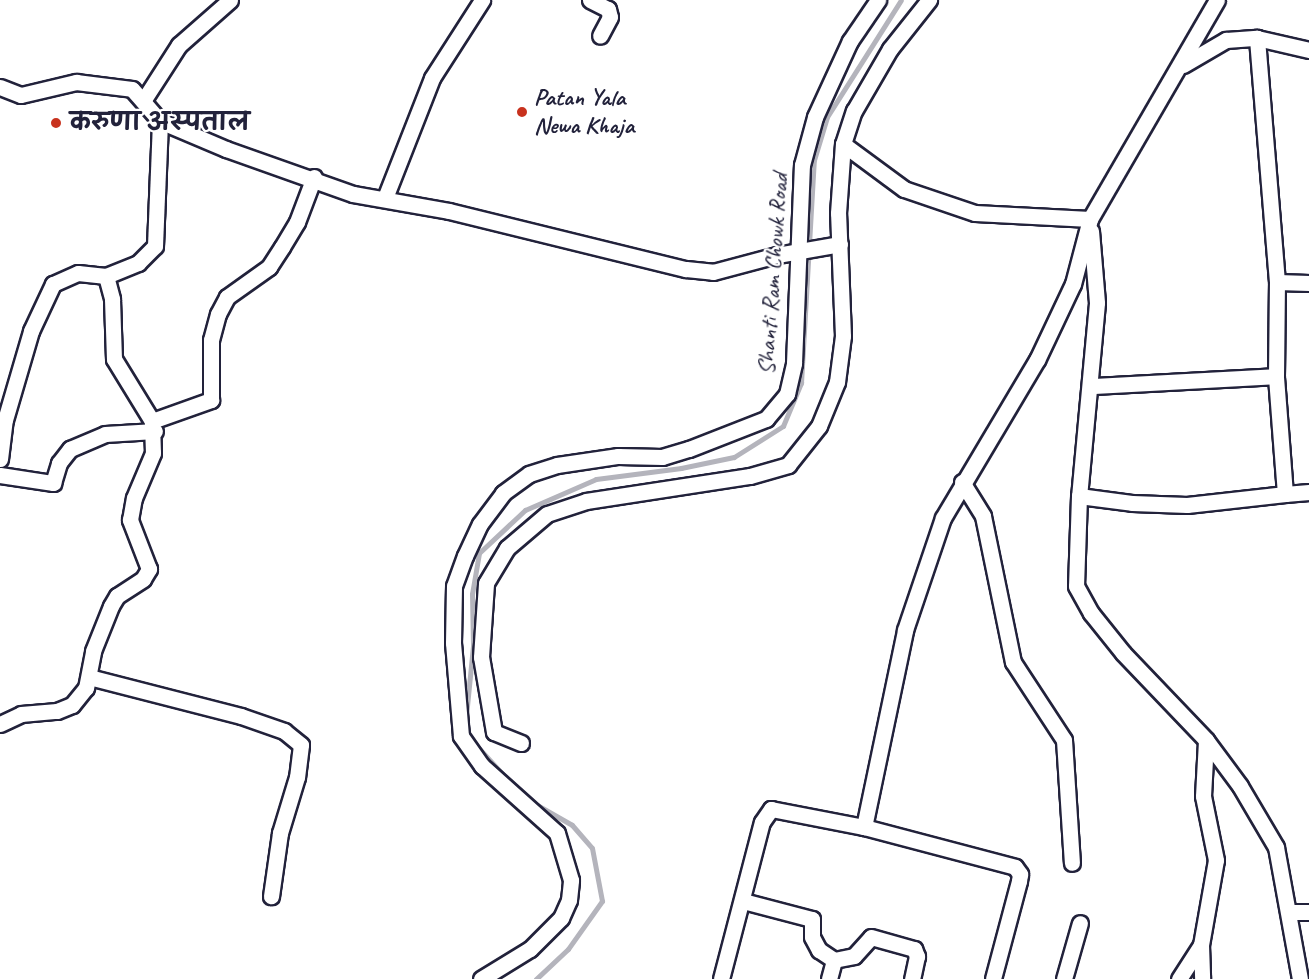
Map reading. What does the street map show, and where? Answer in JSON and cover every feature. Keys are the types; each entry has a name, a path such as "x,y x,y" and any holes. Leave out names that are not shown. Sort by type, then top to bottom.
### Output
{"street":[{"path":"143,101 179,45 230,0"},
{"path":"385,198 432,78 482,0"},
{"path":"590,0 608,9 610,17 600,36"},
{"name":"Shanti Ram Chowk Road","path":"481,979 530,949 561,918 569,900 571,880 557,833 482,766 461,736 453,643 454,586 465,556 480,524 503,493 529,474 618,456 662,457 733,434 766,419 787,394 794,363 801,250 802,165 815,117 850,41 878,0"},
{"path":"521,743 495,732 481,657 486,583 507,548 547,514 586,501 750,476 788,465 819,426 837,382 843,336 833,244 843,144 854,111 890,49 929,0"},
{"path":"864,827 905,630 943,518 962,482 1037,360 1073,284 1090,219 1182,66 1217,0"},
{"path":"1182,66 1226,40 1257,38 1309,50"},
{"path":"1257,38 1277,282 1276,376 1285,494"},
{"path":"0,87 21,95 76,82 132,89 160,121 226,149 314,177 353,194 385,198 686,269 713,272 833,244"},
{"path":"0,459 5,420 32,331 53,284 78,273 106,276 138,263 154,246 160,121"},
{"path":"843,144 904,189 975,213 1090,219"},
{"path":"0,474 53,483 59,463 70,449 105,434 153,426 211,400 211,346 218,314 227,297 269,267 297,222 314,177"},
{"path":"1090,219 1097,303 1092,386 1080,496 1076,586 1091,613 1123,653 1206,740 1240,786 1276,847 1300,979"},
{"path":"0,724 21,714 57,711 72,705 90,678 93,651 111,606 117,596 143,579 149,569 130,520 137,489 153,453 153,426 114,358 112,298 106,276"},
{"path":"1277,282 1309,283"},
{"path":"1092,386 1276,376"},
{"path":"962,482 983,516 1012,662 1064,740 1072,863"},
{"path":"1080,496 1132,503 1187,505 1309,492"},
{"path":"90,678 241,716 284,731 301,745 297,777 280,833 271,896"},
{"path":"1202,979 1201,945 1216,860 1203,796 1206,740"},
{"path":"721,979 762,822 771,809 864,827 1015,867 1020,874 1019,881 993,979"},
{"path":"743,901 812,919 812,937 819,950 834,960 854,956 872,937 914,949 917,956 912,979"},
{"path":"1289,912 1309,912"},
{"path":"1064,979 1080,924"},
{"path":"1179,979 1201,945"},
{"path":"829,979 834,960"}],"waterway":[{"path":"466,716 473,646 472,594 479,553 525,510 596,479 681,468 734,457 783,426 801,383 814,160 827,117 901,0"},
{"path":"474,743 508,780"},
{"path":"530,801 572,825 592,848 602,901 568,949 536,979"}],"place":[{"name":"Patan Yala Newa Khaja","path":"522,112"},
{"name":"करुणा अस्पताल","path":"56,123"}]}
